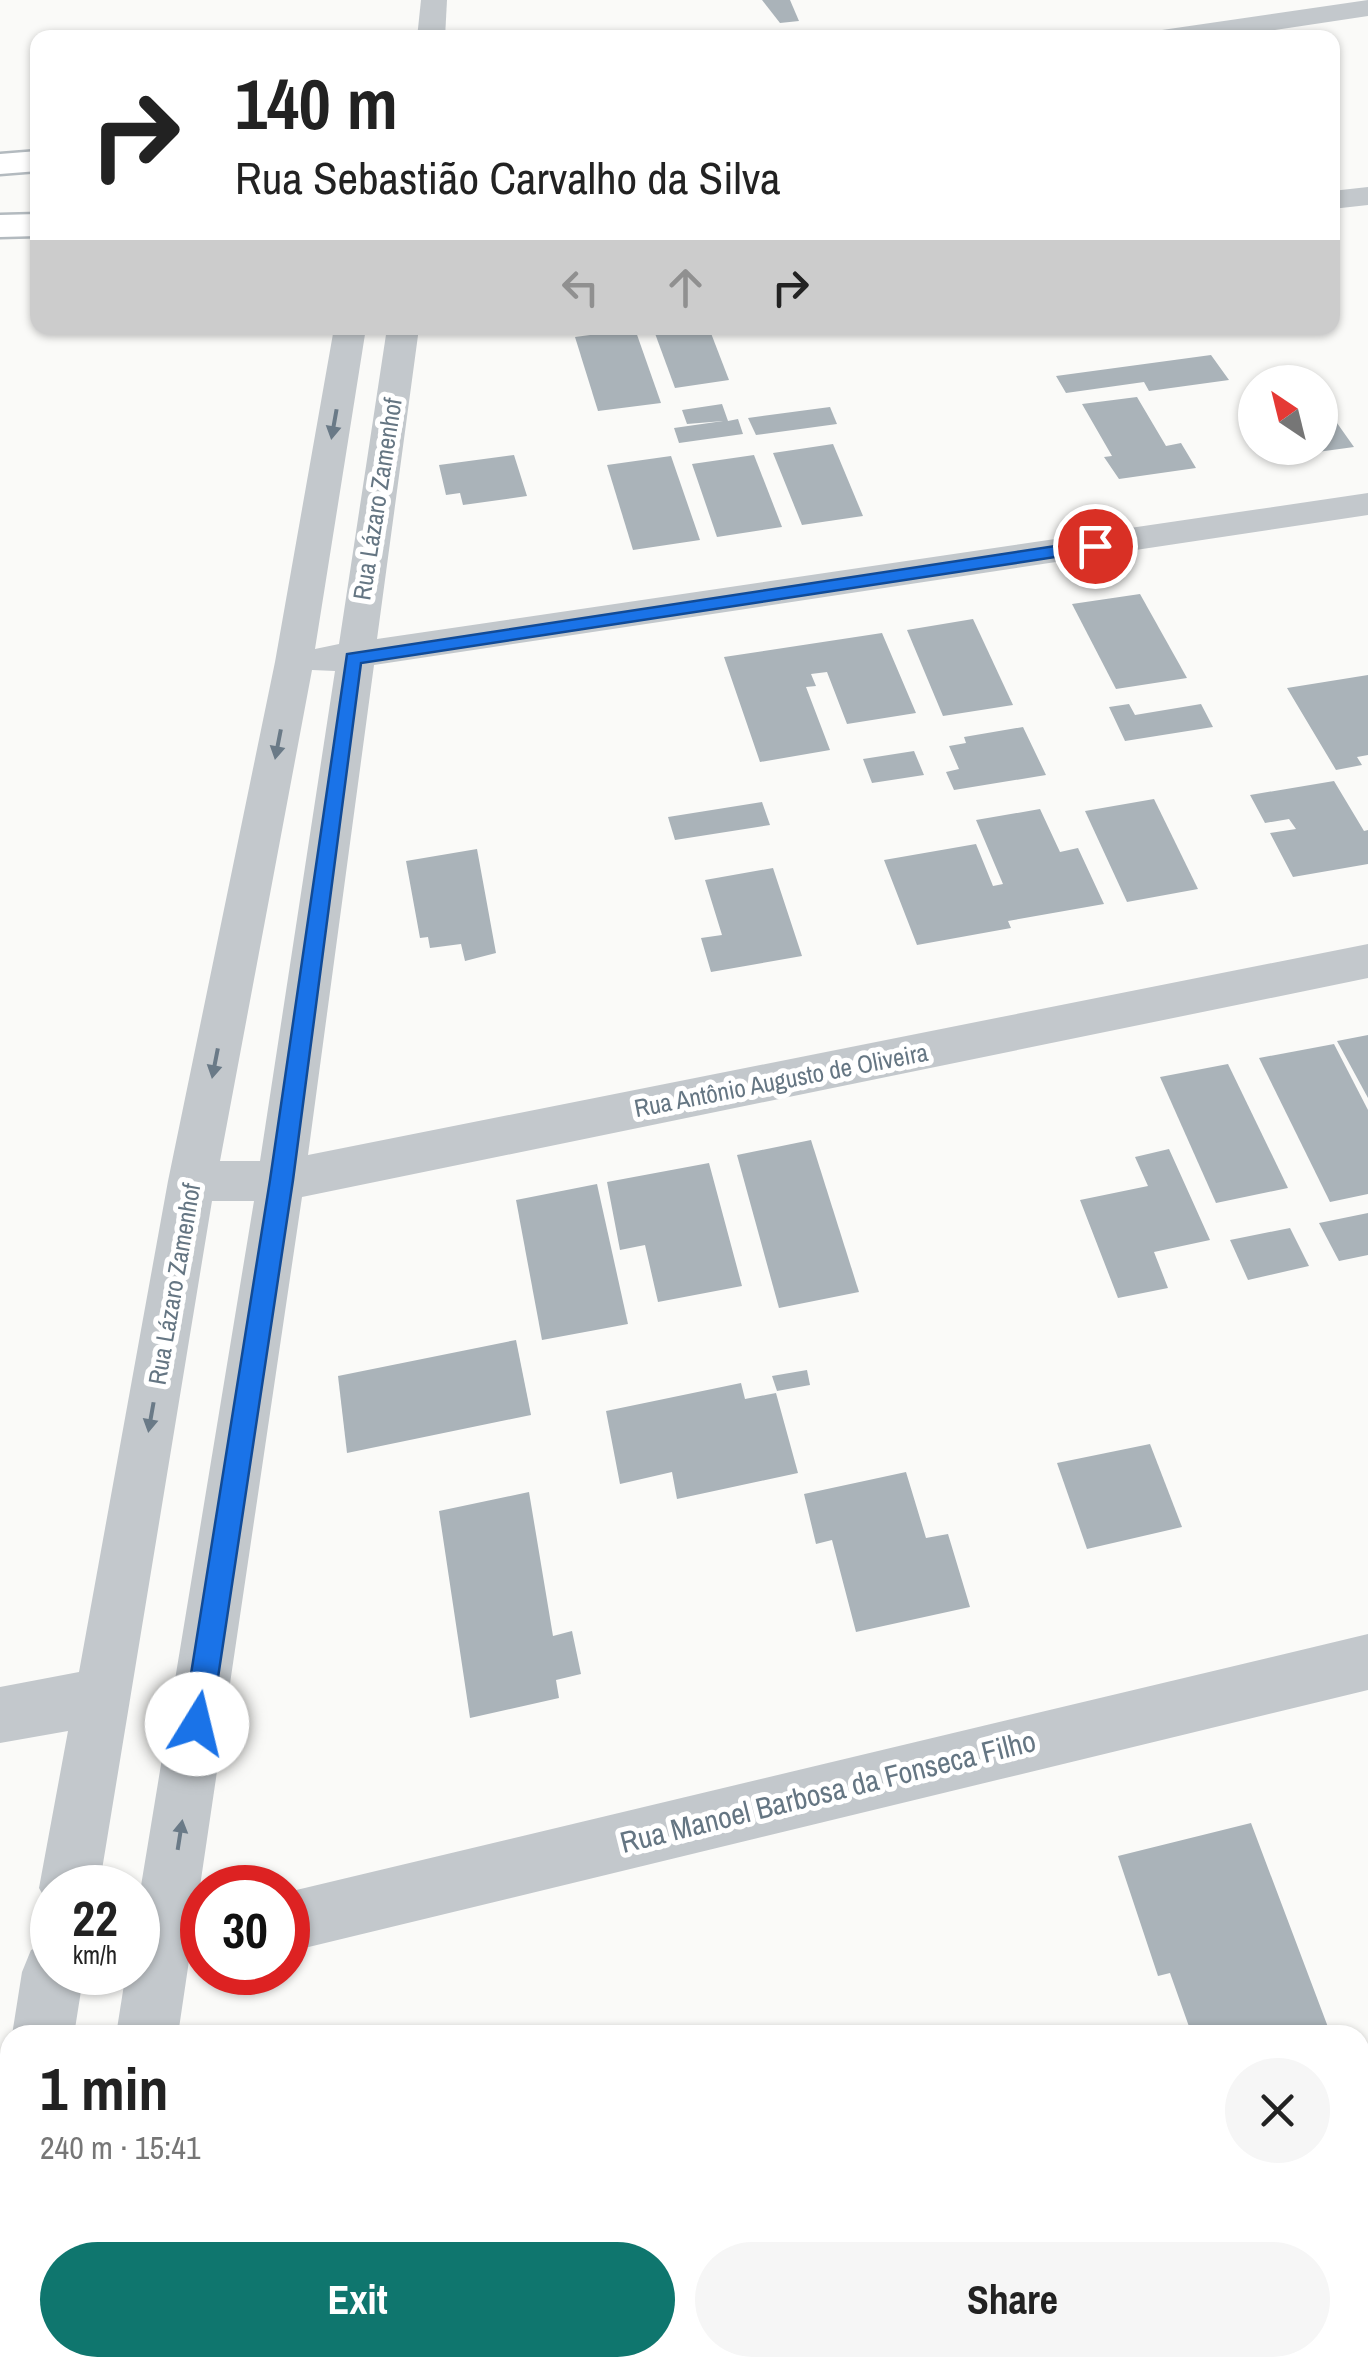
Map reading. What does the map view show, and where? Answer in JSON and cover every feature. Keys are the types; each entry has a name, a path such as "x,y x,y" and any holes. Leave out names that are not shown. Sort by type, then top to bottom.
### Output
{"street":[{"path":"432,30 434,0"},
{"path":"1217,30 1368,8"},
{"path":"0,164 30,162"},
{"path":"1340,199 1368,196"},
{"path":"0,226 30,225"},
{"name":"Rua Lázaro Zamenhof","path":"72,1865 192,1181 294,662 349,335"},
{"name":"Rua Lázaro Zamenhof","path":"149,2025 167,1952 402,335"},
{"path":"294,662 353,658 1368,504"},
{"name":"Rua Antônio Augusto de Oliveira","path":"192,1181 282,1180 1368,961"},
{"name":"Rua Manoel Barbosa da Fonseca Filho","path":"310,1917 1368,1662"},
{"path":"0,1715 103,1696"}],"building":[{"path":"762,0 790,0 799,21 780,23"},
{"path":"637,335 661,403 598,411 575,337"},
{"path":"656,335 712,335 729,380 675,388"},
{"path":"1211,355 1229,380 1149,391 1144,382 1066,393 1056,376"},
{"path":"1137,397 1166,446 1181,443 1196,468 1119,479 1104,457 1112,456 1082,404"},
{"path":"722,404 728,421 738,419 743,434 679,443 674,428 723,421 687,424 682,410"},
{"path":"830,407 837,424 756,435 748,418"},
{"path":"1338,424 1354,447 1338,449"},
{"path":"833,444 863,516 802,525 773,453"},
{"path":"514,455 527,496 463,505 460,493 446,495 439,465"},
{"path":"754,455 782,527 717,537 692,464"},
{"path":"671,456 700,540 633,550 607,465"},
{"path":"1140,594 1187,678 1116,689 1072,604"},
{"path":"973,619 1013,705 943,716 907,630"},
{"path":"882,633 916,713 847,724 827,672 811,674 816,686 806,687 830,750 760,762 724,657"},
{"path":"1368,675 1368,755 1357,757 1362,765 1336,770 1287,688"},
{"path":"1129,704 1135,715 1201,704 1213,727 1125,741 1109,707"},
{"path":"1023,727 1046,775 954,790 946,772 959,769 949,746 966,743 964,737"},
{"path":"914,751 924,775 872,783 863,759"},
{"path":"1334,781 1364,831 1368,830 1368,864 1293,877 1270,833 1296,829 1289,819 1265,823 1250,795"},
{"path":"1154,799 1198,889 1127,902 1085,811"},
{"path":"762,802 770,825 675,840 668,817"},
{"path":"1040,809 1060,852 1078,848 1104,904 1008,921 1011,928 917,945 884,860 976,844 993,886 1003,884 976,820"},
{"path":"477,849 496,953 465,961 461,944 430,948 428,937 420,938 406,861"},
{"path":"773,868 802,956 711,972 701,938 722,935 705,880"},
{"path":"1368,1035 1368,1098 1337,1041"},
{"path":"1334,1044 1368,1110 1368,1194 1330,1202 1259,1058"},
{"path":"1228,1064 1288,1188 1216,1203 1160,1077"},
{"path":"811,1140 859,1292 779,1308 737,1155"},
{"path":"1169,1149 1210,1240 1154,1252 1168,1288 1118,1298 1080,1200 1148,1186 1135,1157"},
{"path":"709,1163 742,1286 658,1302 645,1245 620,1250 607,1182"},
{"path":"597,1184 628,1324 542,1340 516,1200"},
{"path":"1368,1213 1368,1255 1339,1261 1319,1223"},
{"path":"1290,1228 1309,1266 1248,1280 1230,1240"},
{"path":"516,1340 531,1415 347,1453 338,1376"},
{"path":"807,1370 810,1385 777,1391 772,1376"},
{"path":"741,1383 745,1399 776,1393 798,1473 677,1499 672,1472 620,1484 606,1411"},
{"path":"1150,1444 1182,1527 1087,1549 1057,1463"},
{"path":"906,1472 926,1538 948,1534 970,1607 856,1632 832,1540 816,1544 804,1494"},
{"path":"529,1492 553,1636 572,1631 581,1674 556,1680 559,1698 470,1718 439,1511"},
{"path":"1251,1823 1327,2025 1188,2025 1170,1973 1158,1976 1118,1856"}],"route":[{"path":"197,1724 282,1180 353,658 1095,546"}]}
